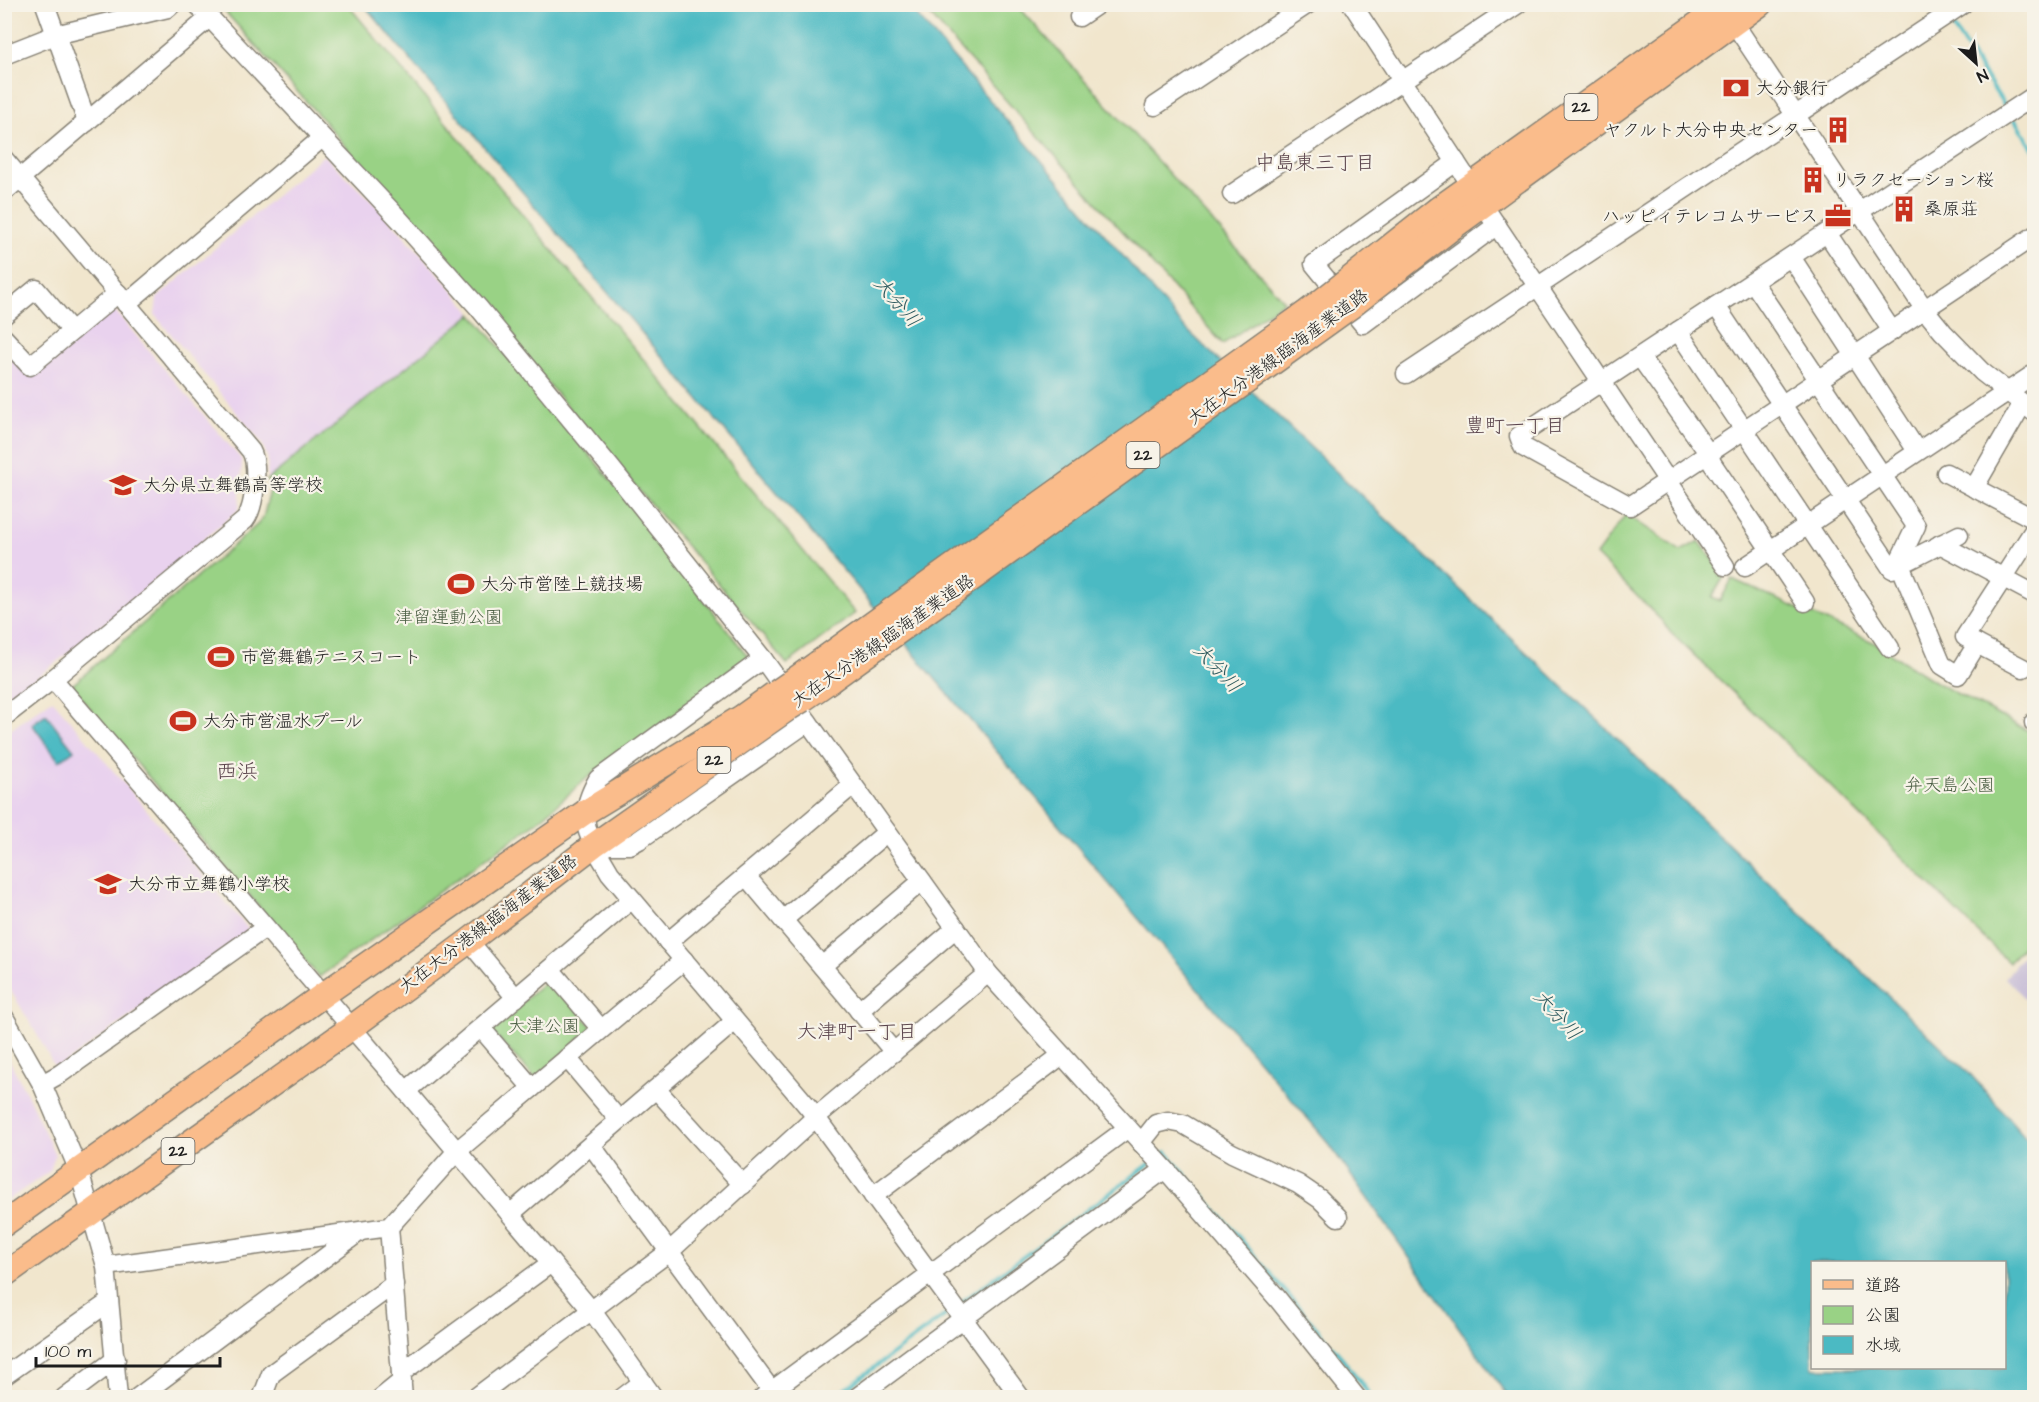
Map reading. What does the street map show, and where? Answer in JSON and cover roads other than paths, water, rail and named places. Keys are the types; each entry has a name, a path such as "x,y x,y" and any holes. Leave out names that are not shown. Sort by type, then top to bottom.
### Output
{"main road":[{"name":"大在大分港線;臨海産業道路","path":"4,1275 351,1028 469,941 594,844 793,701 824,671 1350,307 1446,218 1727,9 1760,4"},
{"name":"大在大分港線;臨海産業道路","path":"4,1224 323,995 584,813 742,717 793,701"}],"street":[{"path":"45,4 87,122"},
{"path":"4,55 55,35 168,8 172,4"},
{"path":"197,4 399,219 477,307 611,468 763,659 988,973 1155,1158 1277,1298 1350,1395"},
{"path":"1080,17 1098,4"},
{"path":"1155,106 1308,4"},
{"path":"1352,4 1725,566"},
{"path":"1232,194 1518,4"},
{"path":"1727,9 1925,310 1964,355 2007,392 2029,407 1974,488"},
{"path":"1406,374 1951,13"},
{"path":"4,192 209,18"},
{"path":"2034,96 1519,436 1523,447 1630,506 2034,236"},
{"path":"4,338 30,366 72,331 122,298 322,138"},
{"path":"4,159 251,451 256,463 251,508 244,520 53,680 7,711"},
{"path":"1456,162 1314,264 1363,324 1497,225"},
{"path":"1827,232 1892,331"},
{"path":"1791,257 1917,451"},
{"path":"1753,282 1916,526 1899,561 1942,665 1958,675 1977,644"},
{"path":"4,315 36,289 72,331"},
{"path":"1716,306 1892,569 1959,535"},
{"path":"1678,331 1890,648"},
{"path":"1640,357 1709,454 1712,463 1805,602"},
{"path":"1745,567 2034,374"},
{"path":"1946,473 2034,519"},
{"path":"2023,668 1965,637 2034,530"},
{"path":"1940,544 2034,594"},
{"path":"763,659 598,779 589,795 584,813 586,829 610,873 816,1117 1021,1398"},
{"path":"53,680 592,1311 654,1398"},
{"path":"668,942 853,785"},
{"path":"783,920 887,832"},
{"path":"746,876 894,1052"},
{"path":"822,966 922,881"},
{"path":"406,1091 632,899"},
{"path":"42,1084 60,1074 265,928"},
{"path":"859,1011 956,928"},
{"path":"469,941 516,998"},
{"path":"106,1266 389,1227 457,1151 684,960"},
{"path":"550,969 601,1029"},
{"path":"475,1398 670,1251 816,1117 988,973"},
{"path":"4,1017 42,1084 79,1171 106,1266 118,1398"},
{"path":"510,1214 735,1021"},
{"path":"481,1028 532,1088"},
{"path":"873,1196 1062,1055"},
{"path":"567,1058 619,1120"},
{"path":"656,1089 743,1185"},
{"path":"1155,1158 1156,1124 1168,1121 1183,1124 1232,1153 1298,1184 1320,1199 1338,1217"},
{"path":"591,1145 670,1251 766,1394 1128,1128"},
{"path":"856,1398 958,1311 1155,1158"},
{"path":"389,1227 402,1384"},
{"path":"136,1398 361,1231"},
{"path":"381,1398 402,1384 551,1263"},
{"path":"262,1398 271,1374 394,1284"},
{"path":"4,1376 109,1302"},
{"path":"64,1398 116,1359"},
{"path":"622,1398 643,1382"}],"water":[{"name":"大分川","path":"364,5 908,5 1183,326 1971,1075 2034,1147 2034,1397 1508,1397 1326,1140"},
{"path":"46,714 74,750 59,761 32,724"}],"waterway":[{"path":"1948,20 2007,109"},
{"path":"2013,117 2034,150"},
{"path":"1159,1156 1166,1152 1343,1359 1372,1398"},
{"path":"959,1304 1151,1163"},
{"path":"833,1398 951,1311"}],"place":[{"name":"大分銀行","path":"1736,88"},
{"name":"ヤクルト大分中央センター","path":"1838,130"},
{"name":"リラクセーション桜","path":"1813,180"},
{"name":"桑原荘","path":"1904,209"},
{"name":"ハッピィテレコムサービス","path":"1838,216"},
{"name":"大分県立舞鶴高等学校","path":"123,485"},
{"name":"大分市営陸上競技場","path":"461,584"},
{"name":"市営舞鶴テニスコート","path":"221,657"},
{"name":"大分市営温水プール","path":"183,721"},
{"name":"大分市立舞鶴小学校","path":"108,884"}],"district":[{"name":"中島東三丁目","path":"1315,163"},
{"name":"豊町一丁目","path":"1515,426"},
{"name":"西浜","path":"237,771"},
{"name":"大津町一丁目","path":"857,1032"}],"park label":[{"name":"津留運動公園","path":"449,617"},
{"name":"弁天島公園","path":"1950,785"},
{"name":"大津公園","path":"544,1026"}]}
